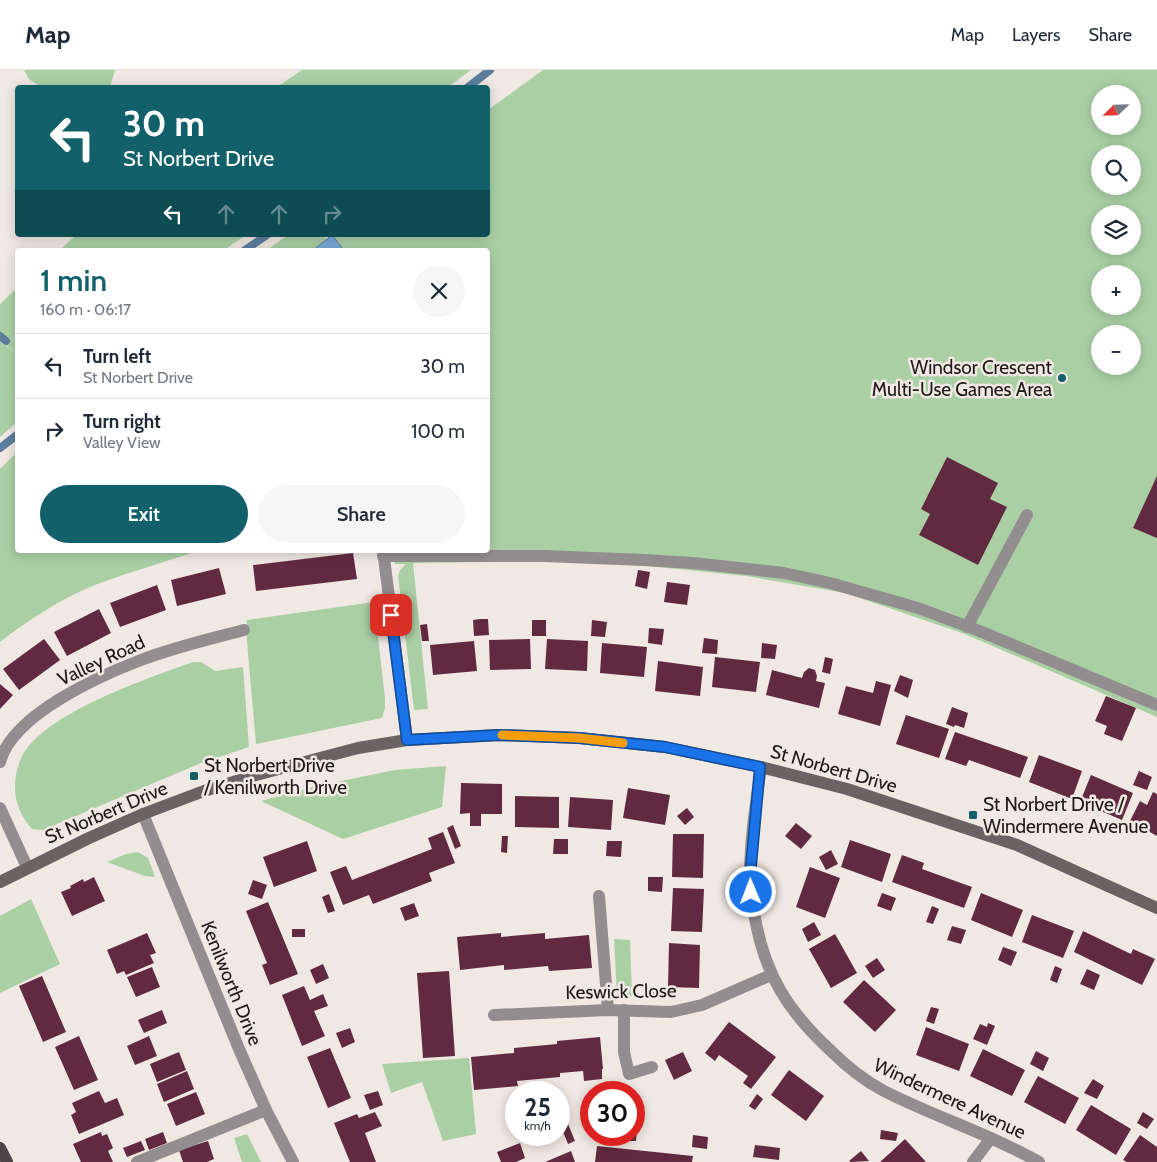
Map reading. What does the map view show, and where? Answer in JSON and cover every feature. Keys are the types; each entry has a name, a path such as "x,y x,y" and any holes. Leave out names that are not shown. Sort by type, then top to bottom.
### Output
{"main road":[{"path":"0,1148 6,1162"}],"street":[{"path":"968,627 1027,514"},
{"path":"407,740 383,553 644,560 693,563 784,574 830,583 918,608 1157,704"},
{"name":"Valley Road","path":"0,762 1,757 17,732 39,712 68,695 104,676 141,660 244,630"},
{"name":"St Norbert Drive","path":"0,882 27,867 143,814 204,791 282,767 358,748 407,740 499,735 579,738 665,747 760,767 847,789 1017,845 1157,908"},
{"name":"Windermere Avenue","path":"760,767 750,877 758,936 771,975 784,997 807,1028 845,1065 864,1080 884,1091 1017,1149 1039,1162"},
{"path":"0,808 27,867"},
{"name":"Kenilworth Drive","path":"143,814 239,1049 266,1110 293,1162"},
{"path":"598,896 608,1010"},
{"name":"Keswick Close","path":"494,1015 608,1010 671,1012 702,1006 771,975"},
{"path":"624,1010 624,1052 629,1074 652,1067"},
{"path":"137,1162 266,1110"},
{"path":"973,1162 991,1138"}],"green space":[{"path":"24,70 115,70 111,85 38,85 29,79"},
{"path":"302,70 471,70 451,85 280,85"},
{"path":"543,70 1157,70 1157,717 965,634 845,593 746,576 638,565 537,561 413,563 428,709 414,710 398,576 400,570 406,564 395,564 394,553 490,553 490,248 342,248 334,237 490,237 490,109"},
{"path":"74,237 243,237 227,248 62,248"},
{"path":"285,237 324,237 333,248 270,248"},
{"path":"15,290 15,352 0,341 0,304"},
{"path":"0,342 15,352 15,424 0,437"},
{"path":"15,454 15,553 191,553 95,585 70,596 0,642 0,469"},
{"path":"374,602 385,699 382,718 256,744 246,630 247,620"},
{"path":"193,662 201,662 215,671 243,667 249,747 201,763 43,830 32,829 22,815 18,805 15,783 17,769 25,751 39,736 57,722 79,709 151,677"},
{"path":"446,766 442,807 343,839 261,801 312,787 395,770"},
{"path":"138,852 148,858 155,877 145,876 107,862 126,854"},
{"path":"31,899 60,964 0,993 0,916"},
{"path":"614,939 630,940 632,996 617,996"},
{"path":"469,1058 476,1134 443,1141 422,1082 391,1093 382,1064"},
{"path":"247,1134 261,1162 242,1162 234,1138"}],"water":[{"path":"329,237 334,237 342,248 316,248"}],"building":[{"path":"947,457 998,483 990,499 1007,507 978,565 919,535 930,514 921,509"},
{"path":"1157,476 1157,538 1133,528"},
{"path":"353,553 357,579 256,591 253,565"},
{"path":"219,568 226,594 177,606 171,580"},
{"path":"638,570 650,572 647,589 635,586"},
{"path":"667,582 690,585 687,605 664,602"},
{"path":"157,585 166,610 120,627 110,603"},
{"path":"99,609 111,633 67,656 54,632"},
{"path":"488,619 489,635 474,636 473,620"},
{"path":"532,620 546,620 546,636 532,636"},
{"path":"592,620 607,622 605,637 591,636"},
{"path":"427,624 429,641 422,641 420,625"},
{"path":"649,628 664,629 662,645 648,643"},
{"path":"704,638 718,640 717,654 702,653"},
{"path":"44,639 60,660 19,690 3,669"},
{"path":"530,639 531,669 490,670 489,640"},
{"path":"547,639 588,641 587,671 545,669"},
{"path":"474,641 477,671 433,675 430,645"},
{"path":"602,643 647,647 644,677 600,673"},
{"path":"762,643 777,645 775,659 761,658"},
{"path":"715,657 760,662 756,692 712,687"},
{"path":"825,657 833,659 830,674 822,672"},
{"path":"658,661 703,667 700,696 655,691"},
{"path":"809,668 815,670 816,681 825,683 819,708 766,695 772,670 802,678 804,672"},
{"path":"900,675 913,680 908,698 894,691"},
{"path":"876,681 891,685 880,726 838,714 846,686 873,693"},
{"path":"0,684 13,695 0,709"},
{"path":"1106,696 1136,708 1122,741 1104,734 1107,726 1095,721"},
{"path":"952,707 968,713 964,728 946,724"},
{"path":"906,715 949,729 939,758 896,744"},
{"path":"955,732 1028,757 1020,778 969,760 966,766 945,759"},
{"path":"1039,755 1082,771 1072,799 1029,782"},
{"path":"1139,771 1152,777 1147,790 1133,785"},
{"path":"1091,775 1133,793 1122,820 1080,802"},
{"path":"461,783 502,784 502,814 481,814 481,826 470,826 470,813 460,814"},
{"path":"628,788 670,795 665,825 623,818"},
{"path":"1153,792 1157,794 1157,836 1130,821 1140,801 1147,805"},
{"path":"515,796 559,797 559,828 515,827"},
{"path":"570,797 613,800 611,830 568,827"},
{"path":"687,808 694,817 685,825 677,816"},
{"path":"796,823 812,836 801,849 785,836"},
{"path":"453,825 461,846 455,849 447,828"},
{"path":"443,832 455,863 429,873 432,881 373,904 369,895 343,905 330,872 346,866 352,880 432,849 428,838"},
{"path":"673,834 704,834 703,878 672,877"},
{"path":"502,836 508,836 507,853 501,852"},
{"path":"554,839 568,839 568,854 553,854"},
{"path":"850,840 891,854 882,882 841,867"},
{"path":"307,841 317,871 274,887 263,857"},
{"path":"607,841 622,841 621,857 606,856"},
{"path":"831,850 838,864 826,870 819,857"},
{"path":"902,855 924,863 922,869 972,887 964,908 892,882"},
{"path":"810,867 840,878 825,918 796,907"},
{"path":"94,877 105,901 72,916 61,892 71,888 70,886 83,879 84,882"},
{"path":"648,877 663,877 662,892 648,891"},
{"path":"253,880 267,885 262,899 248,894"},
{"path":"673,888 704,889 702,932 671,931"},
{"path":"882,893 896,898 891,911 877,906"},
{"path":"981,893 1023,910 1012,937 971,920"},
{"path":"329,894 335,911 328,913 322,897"},
{"path":"268,902 298,974 270,985 262,965 267,963 246,911"},
{"path":"414,903 419,916 405,921 400,908"},
{"path":"932,906 939,909 933,924 926,922"},
{"path":"1032,915 1074,931 1063,958 1022,942"},
{"path":"814,922 821,935 808,942 802,929"},
{"path":"952,926 966,930 961,944 947,940"},
{"path":"292,929 305,929 305,937 292,937"},
{"path":"1083,931 1131,954 1133,949 1155,959 1142,985 1074,952"},
{"path":"147,933 156,953 150,955 154,963 126,975 124,971 117,974 107,950"},
{"path":"501,933 501,937 545,933 545,939 589,935 592,968 549,971 548,966 504,970 504,965 460,970 457,937"},
{"path":"835,934 857,973 831,988 809,949"},
{"path":"669,943 700,945 699,988 668,987"},
{"path":"1003,947 1017,952 1011,966 998,960"},
{"path":"877,958 885,970 873,978 865,966"},
{"path":"323,964 329,978 316,984 310,970"},
{"path":"1055,966 1062,969 1057,983 1050,980"},
{"path":"152,967 160,987 136,997 127,977"},
{"path":"1087,969 1100,975 1094,990 1080,984"},
{"path":"449,971 455,1056 423,1058 417,973"},
{"path":"42,976 66,1032 43,1042 19,986"},
{"path":"864,980 896,1010 875,1032 843,1002"},
{"path":"304,986 310,1000 323,994 328,1006 314,1011 325,1036 302,1046 282,995"},
{"path":"644,990 659,990 659,998 643,997"},
{"path":"931,1007 939,1009 934,1024 926,1021"},
{"path":"162,1010 167,1023 144,1033 138,1020"},
{"path":"729,1022 776,1057 751,1089 743,1083 748,1076 719,1055 715,1061 705,1053"},
{"path":"988,1023 995,1026 987,1045 973,1039 980,1024 987,1027"},
{"path":"926,1027 969,1044 959,1071 916,1055"},
{"path":"350,1028 355,1042 342,1048 336,1033"},
{"path":"79,1036 98,1080 74,1090 55,1047"},
{"path":"149,1036 157,1056 135,1065 127,1046"},
{"path":"600,1037 602,1079 584,1081 583,1071 560,1073 560,1077 505,1081 505,1087 474,1090 471,1057 514,1053 514,1048 557,1044 557,1041"},
{"path":"330,1048 351,1098 328,1108 307,1057"},
{"path":"983,1049 1025,1070 1012,1096 970,1076"},
{"path":"1036,1051 1049,1058 1043,1071 1030,1064"},
{"path":"179,1052 186,1070 157,1082 150,1064"},
{"path":"683,1052 692,1071 674,1080 665,1060"},
{"path":"789,1070 824,1096 806,1121 771,1095"},
{"path":"187,1071 194,1089 164,1102 157,1084"},
{"path":"1038,1076 1079,1098 1065,1124 1024,1102"},
{"path":"1093,1079 1104,1086 1097,1099 1084,1093"},
{"path":"99,1091 105,1103 117,1098 124,1115 79,1134 71,1115 76,1112 72,1103"},
{"path":"378,1091 383,1105 370,1110 364,1095"},
{"path":"196,1092 205,1114 176,1126 167,1104"},
{"path":"757,1094 763,1099 755,1110 749,1106"},
{"path":"1091,1105 1131,1129 1116,1155 1076,1130"},
{"path":"375,1112 382,1126 365,1133 376,1162 350,1162 334,1123 357,1114 359,1118"},
{"path":"1143,1112 1154,1119 1147,1129 1137,1123"},
{"path":"570,1129 575,1141 570,1143"},
{"path":"881,1130 898,1133 896,1141 880,1139"},
{"path":"101,1132 102,1136 107,1134 113,1148 108,1151 113,1162 81,1162 73,1144"},
{"path":"163,1132 167,1143 149,1150 145,1139"},
{"path":"693,1135 708,1137 707,1149 692,1147"},
{"path":"1140,1135 1157,1147 1157,1162 1127,1162 1123,1160"},
{"path":"905,1139 926,1162 880,1162 890,1153"},
{"path":"141,1141 145,1150 127,1157 123,1148"},
{"path":"208,1141 214,1159 207,1162 183,1162 179,1150"},
{"path":"755,1145 780,1148 779,1160 753,1157"},
{"path":"512,1146 521,1146 525,1158 516,1162 501,1162 497,1152"},
{"path":"597,1146 693,1156 692,1162 595,1162"},
{"path":"571,1151 575,1162 545,1162"},
{"path":"861,1151 869,1161 849,1161"}],"waterway":[{"path":"471,85 490,70"},
{"path":"248,248 264,237"},
{"path":"0,336 6,341"},
{"path":"0,448 15,436"}],"slow traffic":[{"path":"502,735 579,738 623,743"}],"place":[{"name":"Windsor Crescent Multi-Use Games Area","path":"1062,378"},
{"name":"St Norbert Drive / Kenilworth Drive","path":"194,776"},
{"name":"St Norbert Drive / Windermere Avenue","path":"973,815"}],"route":[{"path":"391,615 407,740 499,735 579,738 665,747 760,767 750,877 751,892"}]}
